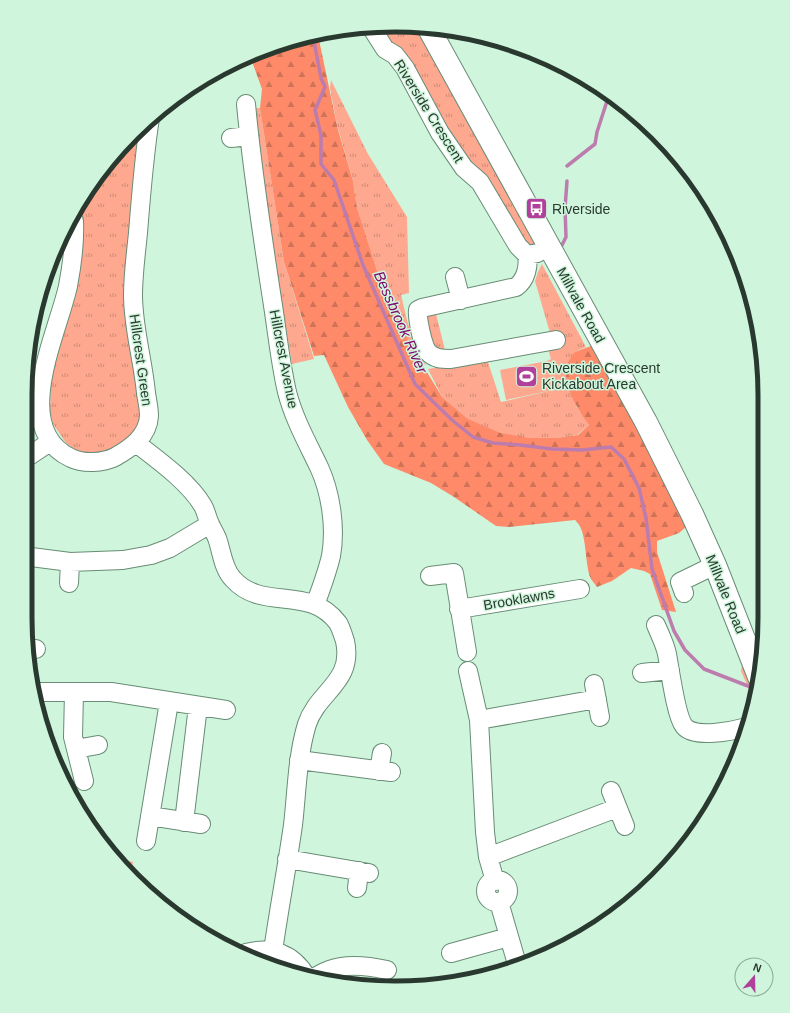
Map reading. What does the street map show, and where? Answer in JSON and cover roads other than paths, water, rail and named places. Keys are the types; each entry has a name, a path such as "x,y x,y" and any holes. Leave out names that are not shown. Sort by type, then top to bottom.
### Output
{"main road":[{"name":"Millvale Road","path":"432,34 646,422 692,514 715,565 755,666"}],"street":[{"name":"Riverside Crescent","path":"375,33 385,49 394,55 406,68 440,133 464,168 480,182 518,246 527,255"},
{"name":"Hillcrest Avenue","path":"246,104 240,137 265,254 287,392 303,437 327,485 331,504 331,556 315,605"},
{"name":"Hillcrest Green","path":"74,225 73,259 68,288 47,356 34,381 40,404 43,427 50,442 59,452 72,459 85,462 100,461 113,458 136,443 146,429 149,416 145,376 137,338 133,295 149,128"},
{"path":"549,247 537,254 527,255 528,264 521,284 516,287 422,308 418,310 417,318 427,352 442,359 451,359 556,340"},
{"path":"455,277 461,300"},
{"path":"32,454 50,442"},
{"path":"136,443 169,468 194,494 204,507 217,538 228,575 239,586 252,593 263,596 304,601 315,605 326,611 338,623 343,636 347,651 346,663 340,679 318,704 308,723 301,748 292,826 273,951"},
{"path":"32,557 70,562 124,560 151,555 170,548 210,524"},
{"path":"69,583 70,562"},
{"path":"684,593 680,582 715,565"},
{"path":"430,576 454,573 467,652 473,654 476,659 476,666 468,671 479,720 485,832 488,857 494,881 502,882 507,887 507,894 505,898 499,902 517,960"},
{"name":"Brooklawns","path":"459,609 580,589"},
{"path":"656,625 666,652 679,715 684,727 691,731 703,733 715,733 741,728"},
{"path":"642,673 670,670"},
{"path":"479,720 595,691 600,717"},
{"path":"40,692 111,692 226,710"},
{"path":"74,692 73,737 84,781"},
{"path":"146,841 169,702"},
{"path":"150,816 192,823 198,706"},
{"path":"76,749 98,745"},
{"path":"299,760 384,765"},
{"path":"488,857 614,800 625,826"},
{"path":"287,859 362,877"},
{"path":"451,953 509,938"},
{"path":"253,952 257,950 273,951 288,956 301,969"},
{"path":"323,974 329,970 350,966 370,966 387,970"}],"waterway":[{"name":"Bessbrook River","path":"314,41 321,78 325,87 315,110 321,135 321,164 334,180 363,265 415,384 452,420 473,437 493,443 552,449 582,450 611,447 624,459 639,488 646,518 652,569 674,631 685,650 704,669 748,686"},
{"path":"567,166 595,144 597,132 607,101"},
{"path":"561,247 566,237 565,208 567,181"}],"place":[{"name":"Riverside","path":"536,209"},
{"name":"Riverside Crescent Kickabout Area","path":"526,376"}]}
